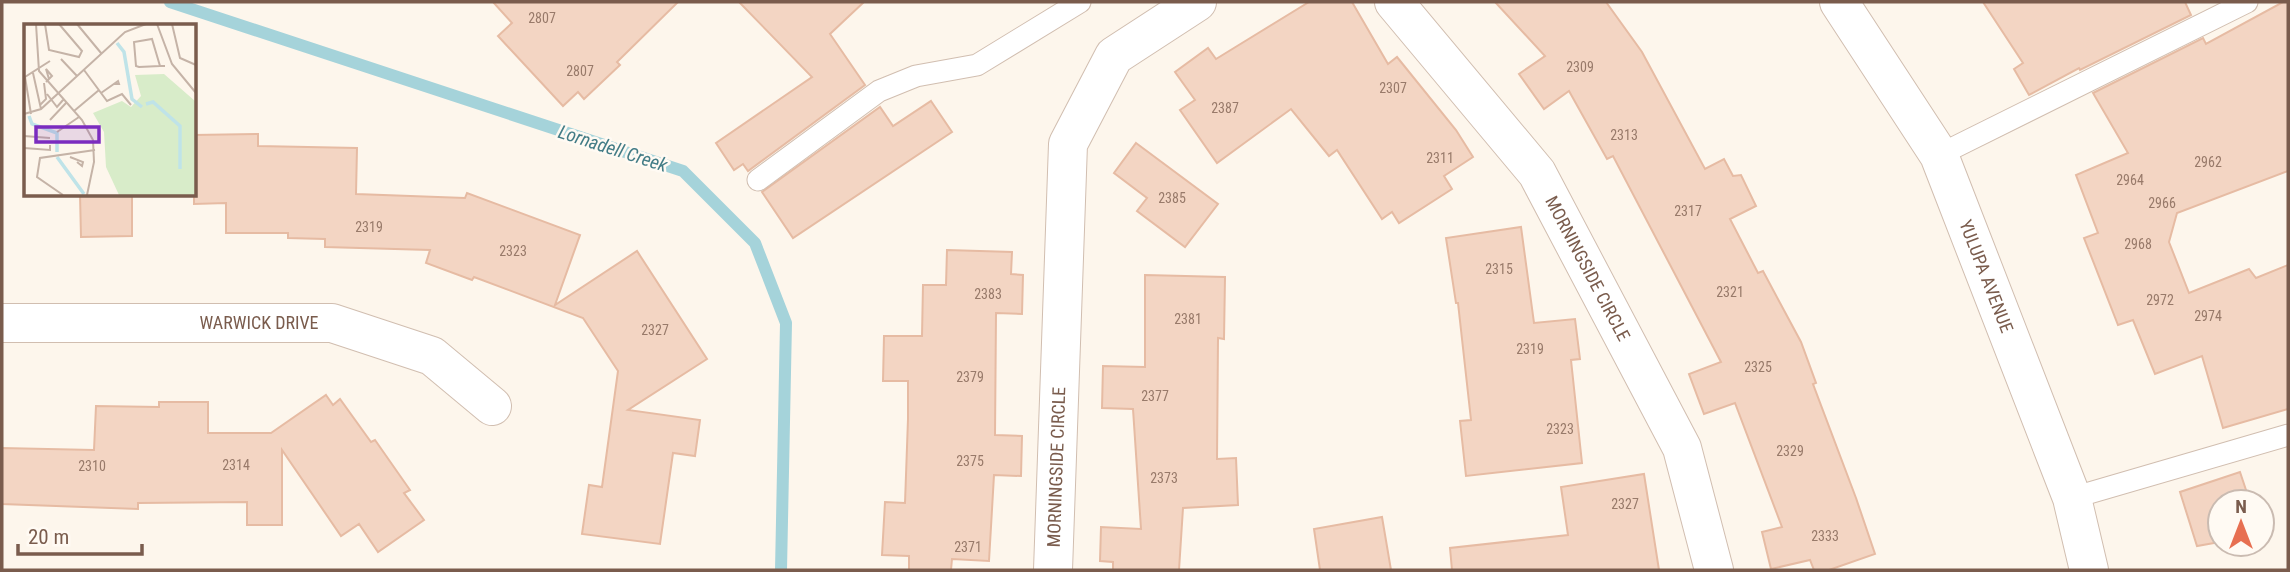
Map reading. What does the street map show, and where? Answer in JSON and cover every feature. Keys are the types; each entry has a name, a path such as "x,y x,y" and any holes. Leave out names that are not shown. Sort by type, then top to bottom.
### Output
{"street":[{"name":"MORNINGSIDE CIRCLE","path":"1052,570 1068,144 1114,56 1198,2"},
{"name":"MORNINGSIDE CIRCLE","path":"1394,2 1537,173 1682,448 1714,570"},
{"name":"YULUPA AVENUE","path":"1839,2 1939,155 2072,498 2089,570"},
{"name":"WARWICK DRIVE","path":"2,323 332,323 432,356 492,406"}],"lane":[{"path":"758,180 879,91 916,76 977,65 1080,2"},
{"path":"1939,155 2246,2"},
{"path":"2072,498 2288,435"}],"building":[{"path":"493,2 678,2 617,62 620,65 584,99 578,92 563,106 498,36 512,23"},
{"path":"739,2 864,2 830,34 865,85 748,171 743,164 734,170 716,143 812,77"},
{"path":"1309,2 1352,2 1388,64 1397,57 1456,130 1473,157 1444,176 1452,189 1399,223 1392,212 1382,219 1337,150 1329,156 1291,109 1217,163 1180,110 1195,100 1175,72 1208,48 1216,59"},
{"path":"1495,2 1606,2 1642,52 1705,169 1724,159 1733,176 1741,175 1756,206 1730,219 1758,273 1763,271 1801,342 1816,383 1813,384 1875,554 1829,570 1814,570 1810,560 1771,569 1762,532 1782,527 1735,403 1704,414 1689,374 1721,362 1613,156 1607,159 1569,91 1544,109 1519,74 1545,56"},
{"path":"1983,2 2185,2 2191,15 2029,95 2014,69 2023,63"},
{"path":"2283,2 2288,2 2288,171 2177,213 2169,242 2189,293 2249,269 2256,278 2288,265 2288,409 2223,428 2202,356 2155,374 2133,320 2118,325 2084,238 2098,233 2076,175 2128,153 2093,93 2203,38 2206,44"},
{"path":"931,101 952,132 793,238 762,192 880,107 893,126"},
{"path":"258,134 258,146 357,148 356,194 465,198 467,193 580,235 555,305 637,251 707,359 628,410 700,420 695,456 673,453 660,544 582,534 589,485 602,487 618,371 583,318 474,277 472,280 426,263 430,250 325,247 325,239 288,238 288,233 226,233 226,203 194,204 196,135"},
{"path":"1136,143 1218,204 1185,247 1137,211 1147,198 1114,173"},
{"path":"80,196 132,196 132,236 81,237"},
{"path":"1521,227 1534,323 1575,319 1580,359 1571,360 1582,463 1466,476 1460,421 1471,420 1458,303 1446,238"},
{"path":"947,250 1012,252 1011,274 1023,275 1022,314 996,313 995,435 1022,436 1021,476 994,475 989,561 952,559 951,570 909,570 909,556 882,555 885,502 905,503 908,419 908,381 883,381 884,336 922,336 923,285 946,285"},
{"path":"1145,275 1225,277 1224,339 1218,338 1217,459 1236,458 1238,505 1183,508 1179,570 1113,570 1113,562 1100,561 1101,527 1141,529 1133,409 1102,408 1103,366 1145,367"},
{"path":"326,395 333,405 340,399 371,442 375,440 410,490 404,493 424,520 378,552 359,524 341,536 282,450 282,525 247,525 247,502 138,503 138,509 2,504 2,448 94,450 96,406 159,407 159,402 208,402 208,433 271,433"},
{"path":"2240,472 2245,488 2206,488 2206,544 2197,546 2180,492"},
{"path":"1644,474 1659,570 1452,570 1450,548 1568,535 1561,487"},
{"path":"1382,517 1391,570 1320,570 1314,529"}],"waterway":[{"name":"Lornadell Creek","path":"170,2 683,171 755,243 786,323 781,570"}]}
